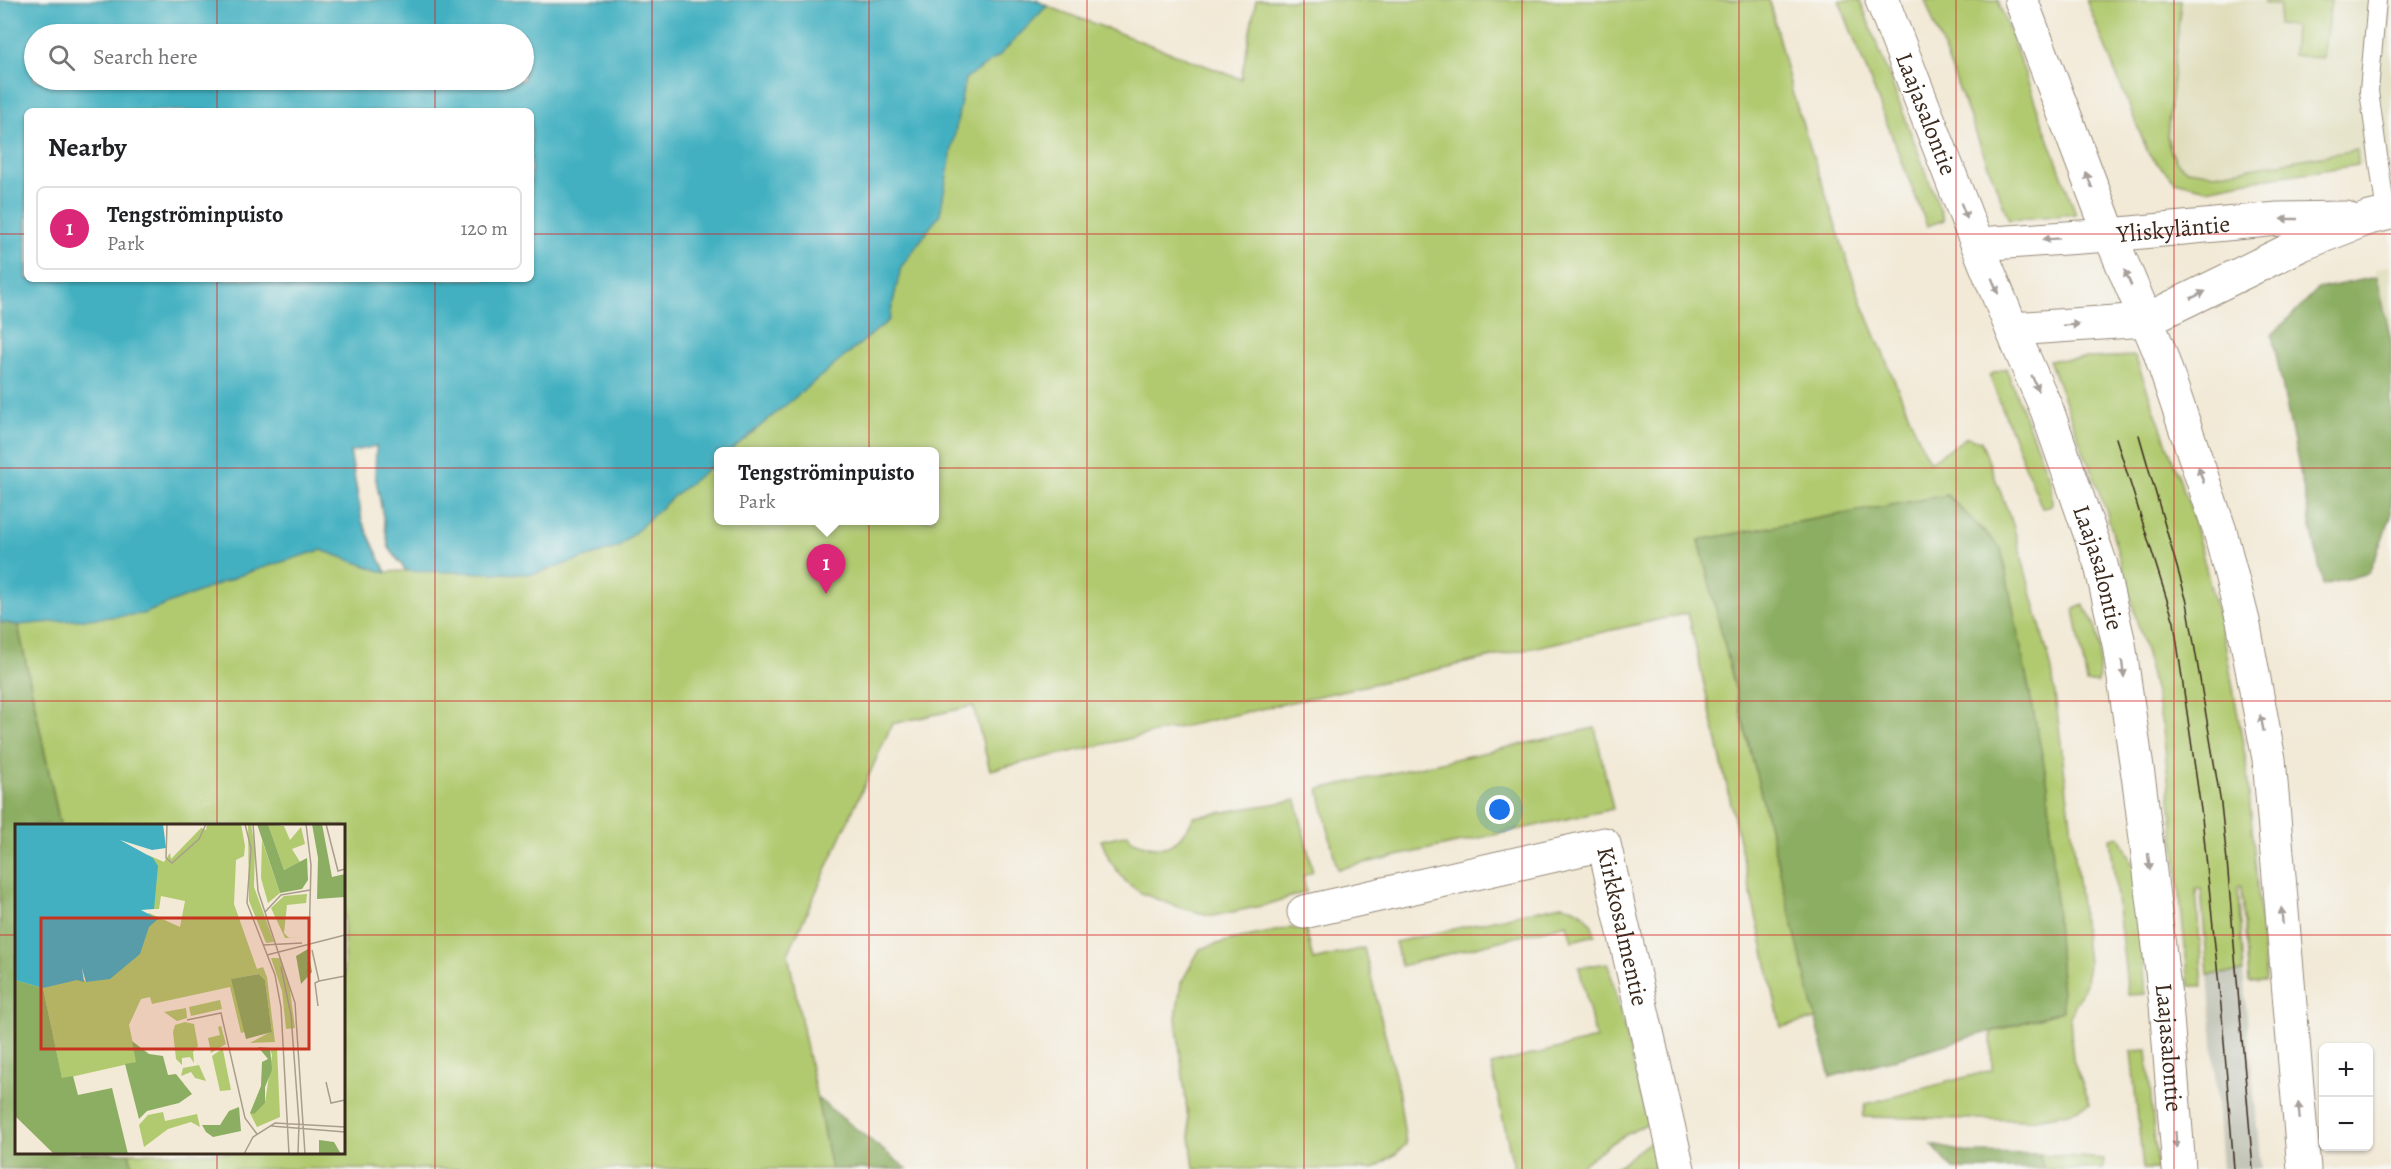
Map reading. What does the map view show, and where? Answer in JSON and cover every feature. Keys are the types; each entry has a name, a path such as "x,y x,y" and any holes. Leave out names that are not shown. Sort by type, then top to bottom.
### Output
{"main road":[{"name":"Laajasalontie","path":"1882,0 2012,329 2047,410 2101,565 2119,644 2163,978 2179,1169"},
{"path":"2021,0 2110,235 2158,350 2220,531 2243,621 2270,759 2304,1169"},
{"name":"Yliskyläntie","path":"1978,244 2110,235 2278,219 2382,215"},
{"path":"2012,329 2146,320 2302,244 2382,215"},
{"name":"Kirkkosalmentie","path":"1304,912 1604,844 1678,1169"}],"lane":[{"path":"2377,0 2369,91 2382,215"}],"shaded area":[{"path":"2107,0 2391,0 2391,160 2207,189 2161,153"},
{"path":"2391,265 2391,341 2375,269"},
{"path":"2243,972 2261,1169 2222,1169 2208,975"}],"green space":[{"path":"784,0 1036,0 1241,79 1256,0 1769,0 1793,95 1859,296 1924,451 1930,462 1967,437 1981,441 2013,525 2052,670 2088,962 2086,984 2070,1016 2073,1060 2090,1103 2069,1113 2030,1120 1863,1117 1866,1104 1992,1070 1991,1032 2063,1011 2048,785 2001,548 1947,495 1699,540 1816,1019 1781,1027 1688,613 990,770 973,706 892,724 788,954 831,1169 133,1169 129,1154 345,1154 345,824 60,824 18,625 0,622 0,532 350,451 362,521 386,572 406,571 389,548 375,474 400,427 530,282 534,282 534,278"},
{"path":"1839,0 1860,0 1944,220 1927,226"},
{"path":"1925,0 1998,0 2076,214 2009,220"},
{"path":"2086,0 2181,0 2167,136 2176,161 2187,170 2215,174 2357,150 2358,165 2207,189 2175,181 2149,155"},
{"path":"2265,0 2331,0 2323,58 2293,55 2295,27 2278,24 2280,5 2265,3"},
{"path":"2377,277 2391,341 2391,516 2369,573 2323,585 2272,335 2318,289"},
{"path":"2135,356 2191,510 2225,643 2246,761 2266,981 2249,982 2241,886 2238,887 2243,972 2208,975 2201,889 2196,889 2203,986 2189,986 2163,729 2146,654 2107,513 2049,360"},
{"path":"2006,368 2051,483 2052,505 2042,508 1989,375"},
{"path":"1947,495 2001,548 2048,785 2063,1011 1830,1077 1699,540"},
{"path":"2083,605 2094,624 2099,642 2098,683 2087,683 2074,609"},
{"path":"0,622 18,625 60,824 15,824 15,1154 129,1154 133,1169 0,1169"},
{"path":"1595,728 1613,809 1337,869 1319,789"},
{"path":"1296,800 1313,872 1303,876 1306,892 1266,905 1213,916 1181,908 1141,893 1126,882 1110,861 1101,840 1128,834 1131,840 1143,845 1168,846 1181,836 1194,817"},
{"path":"2120,836 2135,869 2145,994 2128,995 2110,838"},
{"path":"1561,905 1574,908 1584,914 1591,923 1595,935 1572,941 1567,924 1401,966 1395,942"},
{"path":"1290,928 1306,930 1313,960 1364,948 1398,1088 1406,1144 1396,1154 1373,1169 1194,1169 1176,1018 1181,983 1200,949"},
{"path":"1608,963 1648,1123 1609,1144 1577,1169 1514,1169 1491,1065 1596,1039 1579,967"},
{"path":"2147,1050 2157,1169 2143,1169 2131,1051"},
{"path":"817,1098 907,1169 831,1169"},
{"path":"1651,1141 1655,1168 1614,1169"},
{"path":"1932,1145 1969,1153 2039,1154 2044,1169 1953,1169"},
{"path":"2039,1154 2104,1159 2103,1169 2044,1169"}],"water":[{"path":"0,0 1036,0 1047,6 999,56 965,79 940,214 901,267 889,320 735,447 714,447 714,464 675,495 619,547 534,574 407,571 389,548 375,474 376,446 350,452 362,521 386,573 321,550 246,573 143,614 18,625 0,622"}],"tram line":[{"path":"2139,435 2187,602 2221,804 2253,1169"},
{"path":"2116,438 2174,622 2202,817 2222,1016 2234,1169"}],"place":[{"name":"Tengströminpuisto","path":"826,594"}]}
